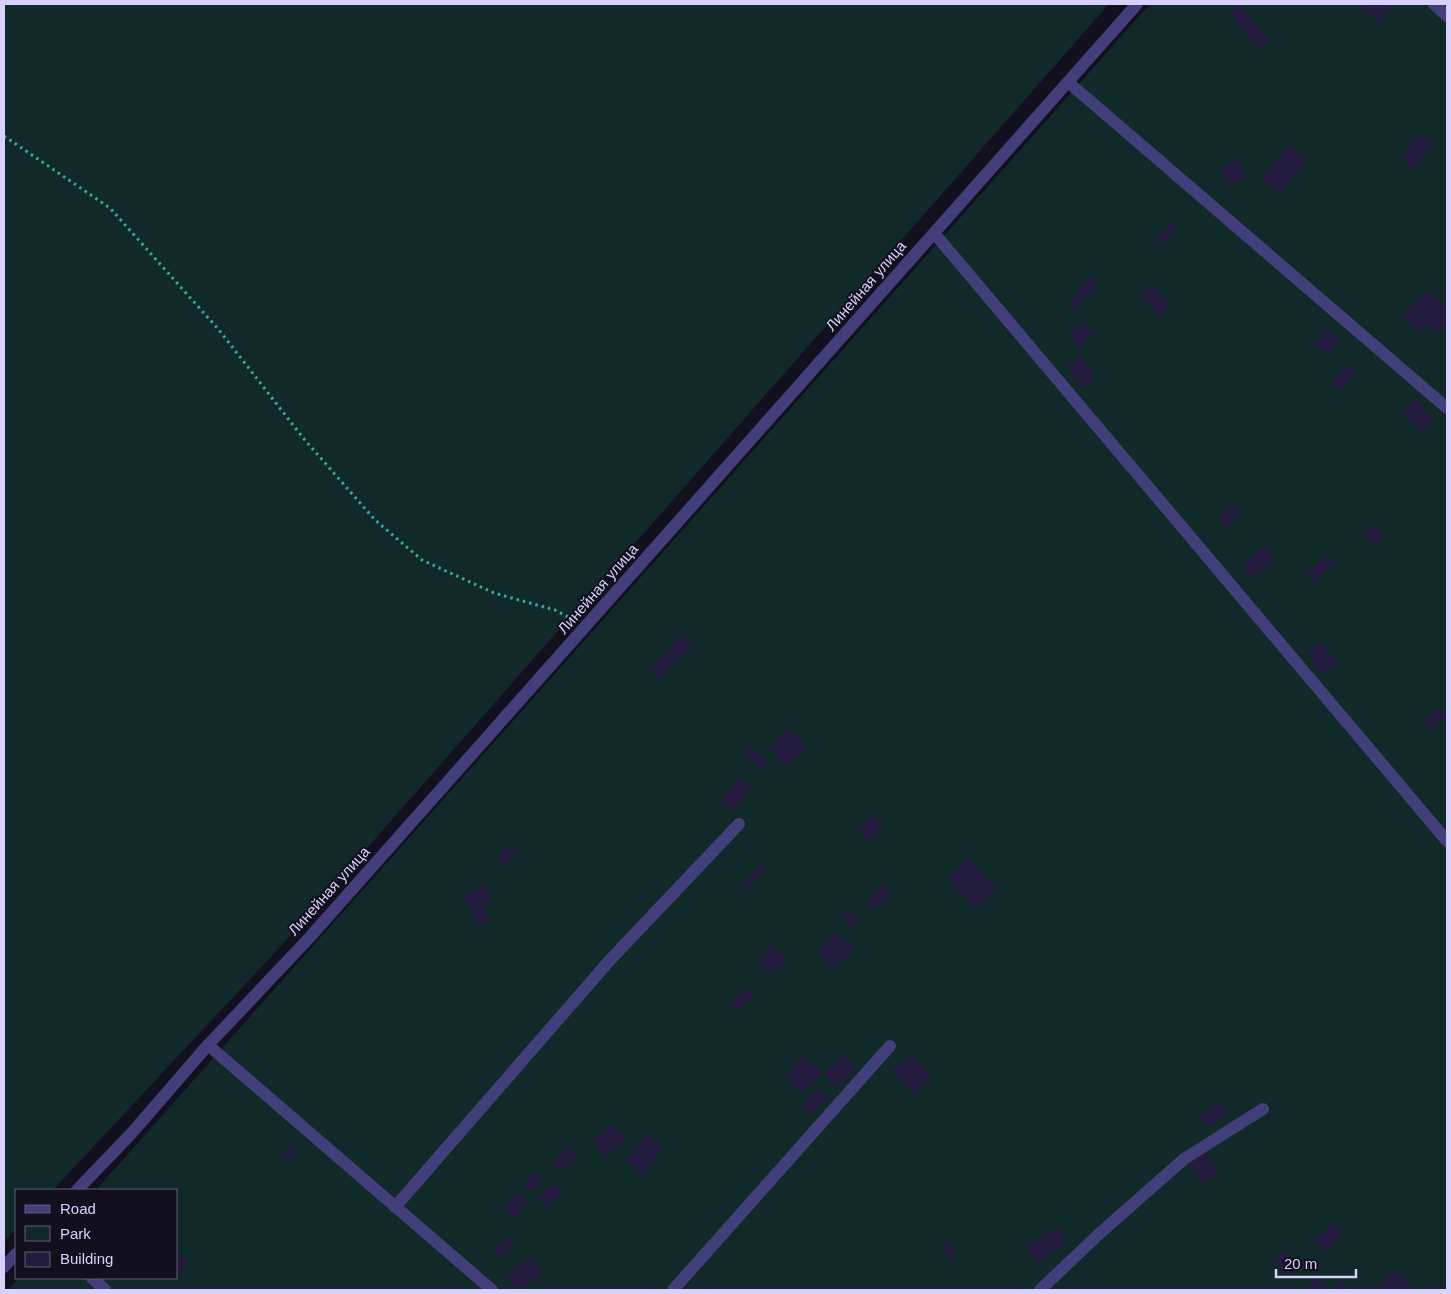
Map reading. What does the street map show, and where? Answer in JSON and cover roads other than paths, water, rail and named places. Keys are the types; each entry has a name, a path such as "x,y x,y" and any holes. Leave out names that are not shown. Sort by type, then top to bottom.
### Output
{"street":[{"name":"Линейная улица","path":"78,1189 130,1135 208,1045 310,937 1137,4"},
{"path":"1434,4 1447,16"},
{"path":"1068,82 1447,408"},
{"path":"934,233 1447,841"},
{"path":"395,1207 610,960 739,824"},
{"path":"208,1045 492,1290"},
{"path":"673,1290 890,1046"},
{"path":"1040,1290 1099,1234 1184,1159 1264,1109"},
{"path":"4,1266 15,1255"},
{"path":"93,1279 105,1290"}]}
